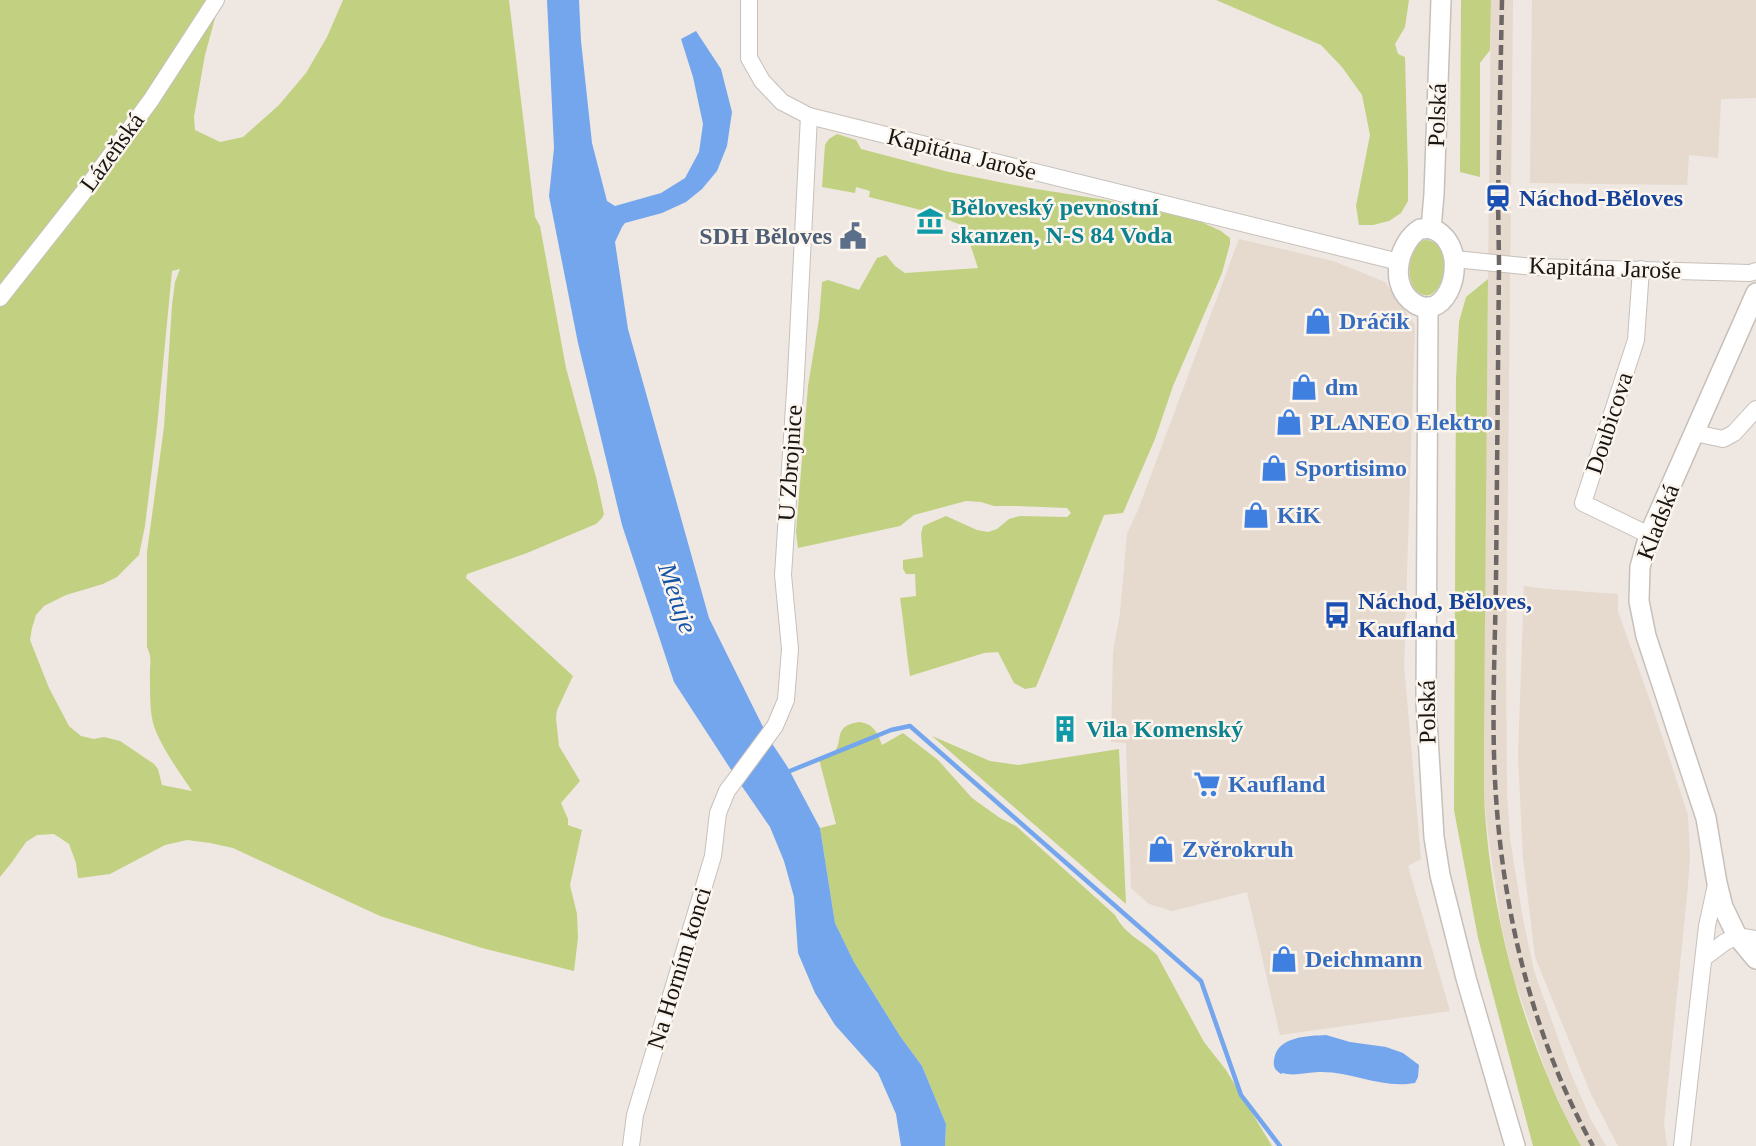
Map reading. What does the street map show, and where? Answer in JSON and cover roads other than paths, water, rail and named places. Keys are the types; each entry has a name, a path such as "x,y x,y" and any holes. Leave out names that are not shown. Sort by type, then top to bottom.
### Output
{"main road":[{"name":"Polská","path":"1431,229 1441,0"},
{"path":"1420,229 1431,229 1444,237 1455,259 1455,276 1450,290 1437,303 1428,307 1417,305 1408,298 1398,273 1405,244 1412,234 1420,229"},
{"name":"Kladská","path":"1756,293 1649,536 1640,566 1639,601 1646,636 1706,818 1723,907 1747,937 1756,959"},
{"name":"Polská","path":"1428,307 1426,703 1434,837 1440,875 1466,978 1514,1146"}],"street":[{"name":"Lázeňská","path":"0,298 82,194 151,100 216,0"},
{"name":"Kapitána Jaroše","path":"749,0 749,58 762,80 782,102 809,116 1399,262"},
{"name":"U Zbrojnice","path":"727,791 775,726 786,699 790,649 783,575 809,116"},
{"name":"Kapitána Jaroše","path":"1455,259 1533,267 1750,273 1756,271"},
{"name":"Doubicova","path":"1641,270 1636,340 1583,503 1649,536"},
{"path":"1695,433 1723,439 1734,433 1756,409"},
{"name":"Na Horním konci","path":"631,1146 635,1115 713,856 718,813 727,791"},
{"name":"Kladská","path":"1682,1146 1707,926 1717,883"},
{"path":"1705,957 1725,942 1747,937"}],"water":[{"name":"Metuje","path":"547,0 579,0 592,143 607,201 615,206 661,193 685,178 699,152 703,124 681,39 696,31 721,69 732,112 727,146 717,171 702,189 686,202 662,213 625,223 615,242 628,329 709,618 769,739 787,766 820,828 835,923 854,962 922,1066 946,1124 945,1146 901,1146 896,1114 878,1073 835,1025 815,993 798,953 794,897 784,861 770,827 674,682 622,525 578,343 549,196 554,148"},
{"path":"1326,1035 1403,1053 1419,1065 1418,1077 1415,1083 1391,1084 1334,1073 1281,1074 1276,1070 1276,1052 1281,1046 1302,1037"}],"waterway":[{"path":"785,773 891,730 910,726 1201,981 1241,1095 1280,1146"}],"railway":[{"path":"1502,0 1494,716 1496,797 1506,888 1525,977 1554,1064 1593,1146"}],"place":[{"name":"Náchod-Běloves","path":"1498,198"},
{"name":"Běloveský pevnostní skanzen, N-S 84 Voda","path":"930,221"},
{"name":"SDH Běloves","path":"853,236"},
{"name":"Dráčik","path":"1318,321"},
{"name":"dm","path":"1304,387"},
{"name":"PLANEO Elektro","path":"1289,422"},
{"name":"Sportisimo","path":"1274,468"},
{"name":"KiK","path":"1256,515"},
{"name":"Náchod, Běloves, Kaufland","path":"1337,615"},
{"name":"Vila Komenský","path":"1065,729"},
{"name":"Kaufland","path":"1207,784"},
{"name":"Zvěrokruh","path":"1161,849"},
{"name":"Deichmann","path":"1284,959"}]}
